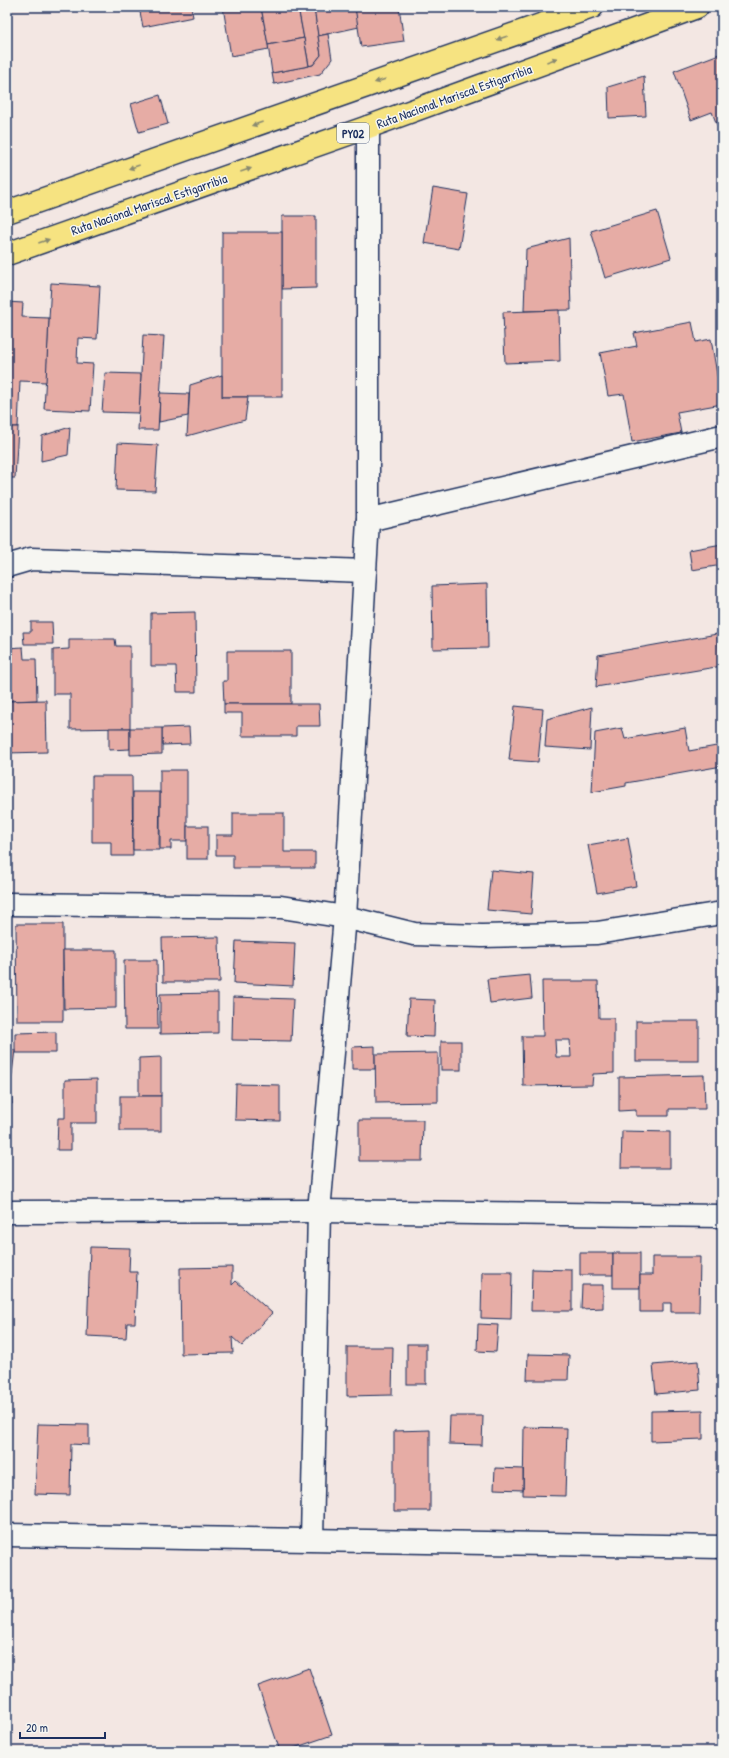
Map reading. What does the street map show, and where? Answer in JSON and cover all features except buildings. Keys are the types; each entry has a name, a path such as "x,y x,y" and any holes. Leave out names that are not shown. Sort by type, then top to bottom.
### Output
{"highway":[{"path":"7,212 592,7"},
{"name":"Ruta Nacional Mariscal Estigarribia","path":"7,254 368,127 697,7"}],"street":[{"path":"312,1539 319,1211 345,917 366,571 368,520 368,127"},
{"path":"368,520 722,436"},
{"path":"7,566 31,559 366,571"},
{"path":"7,904 281,906 345,917 414,934 482,936 597,932 722,913"},
{"path":"7,1212 319,1211 722,1216"},
{"path":"7,1535 722,1547"}]}
